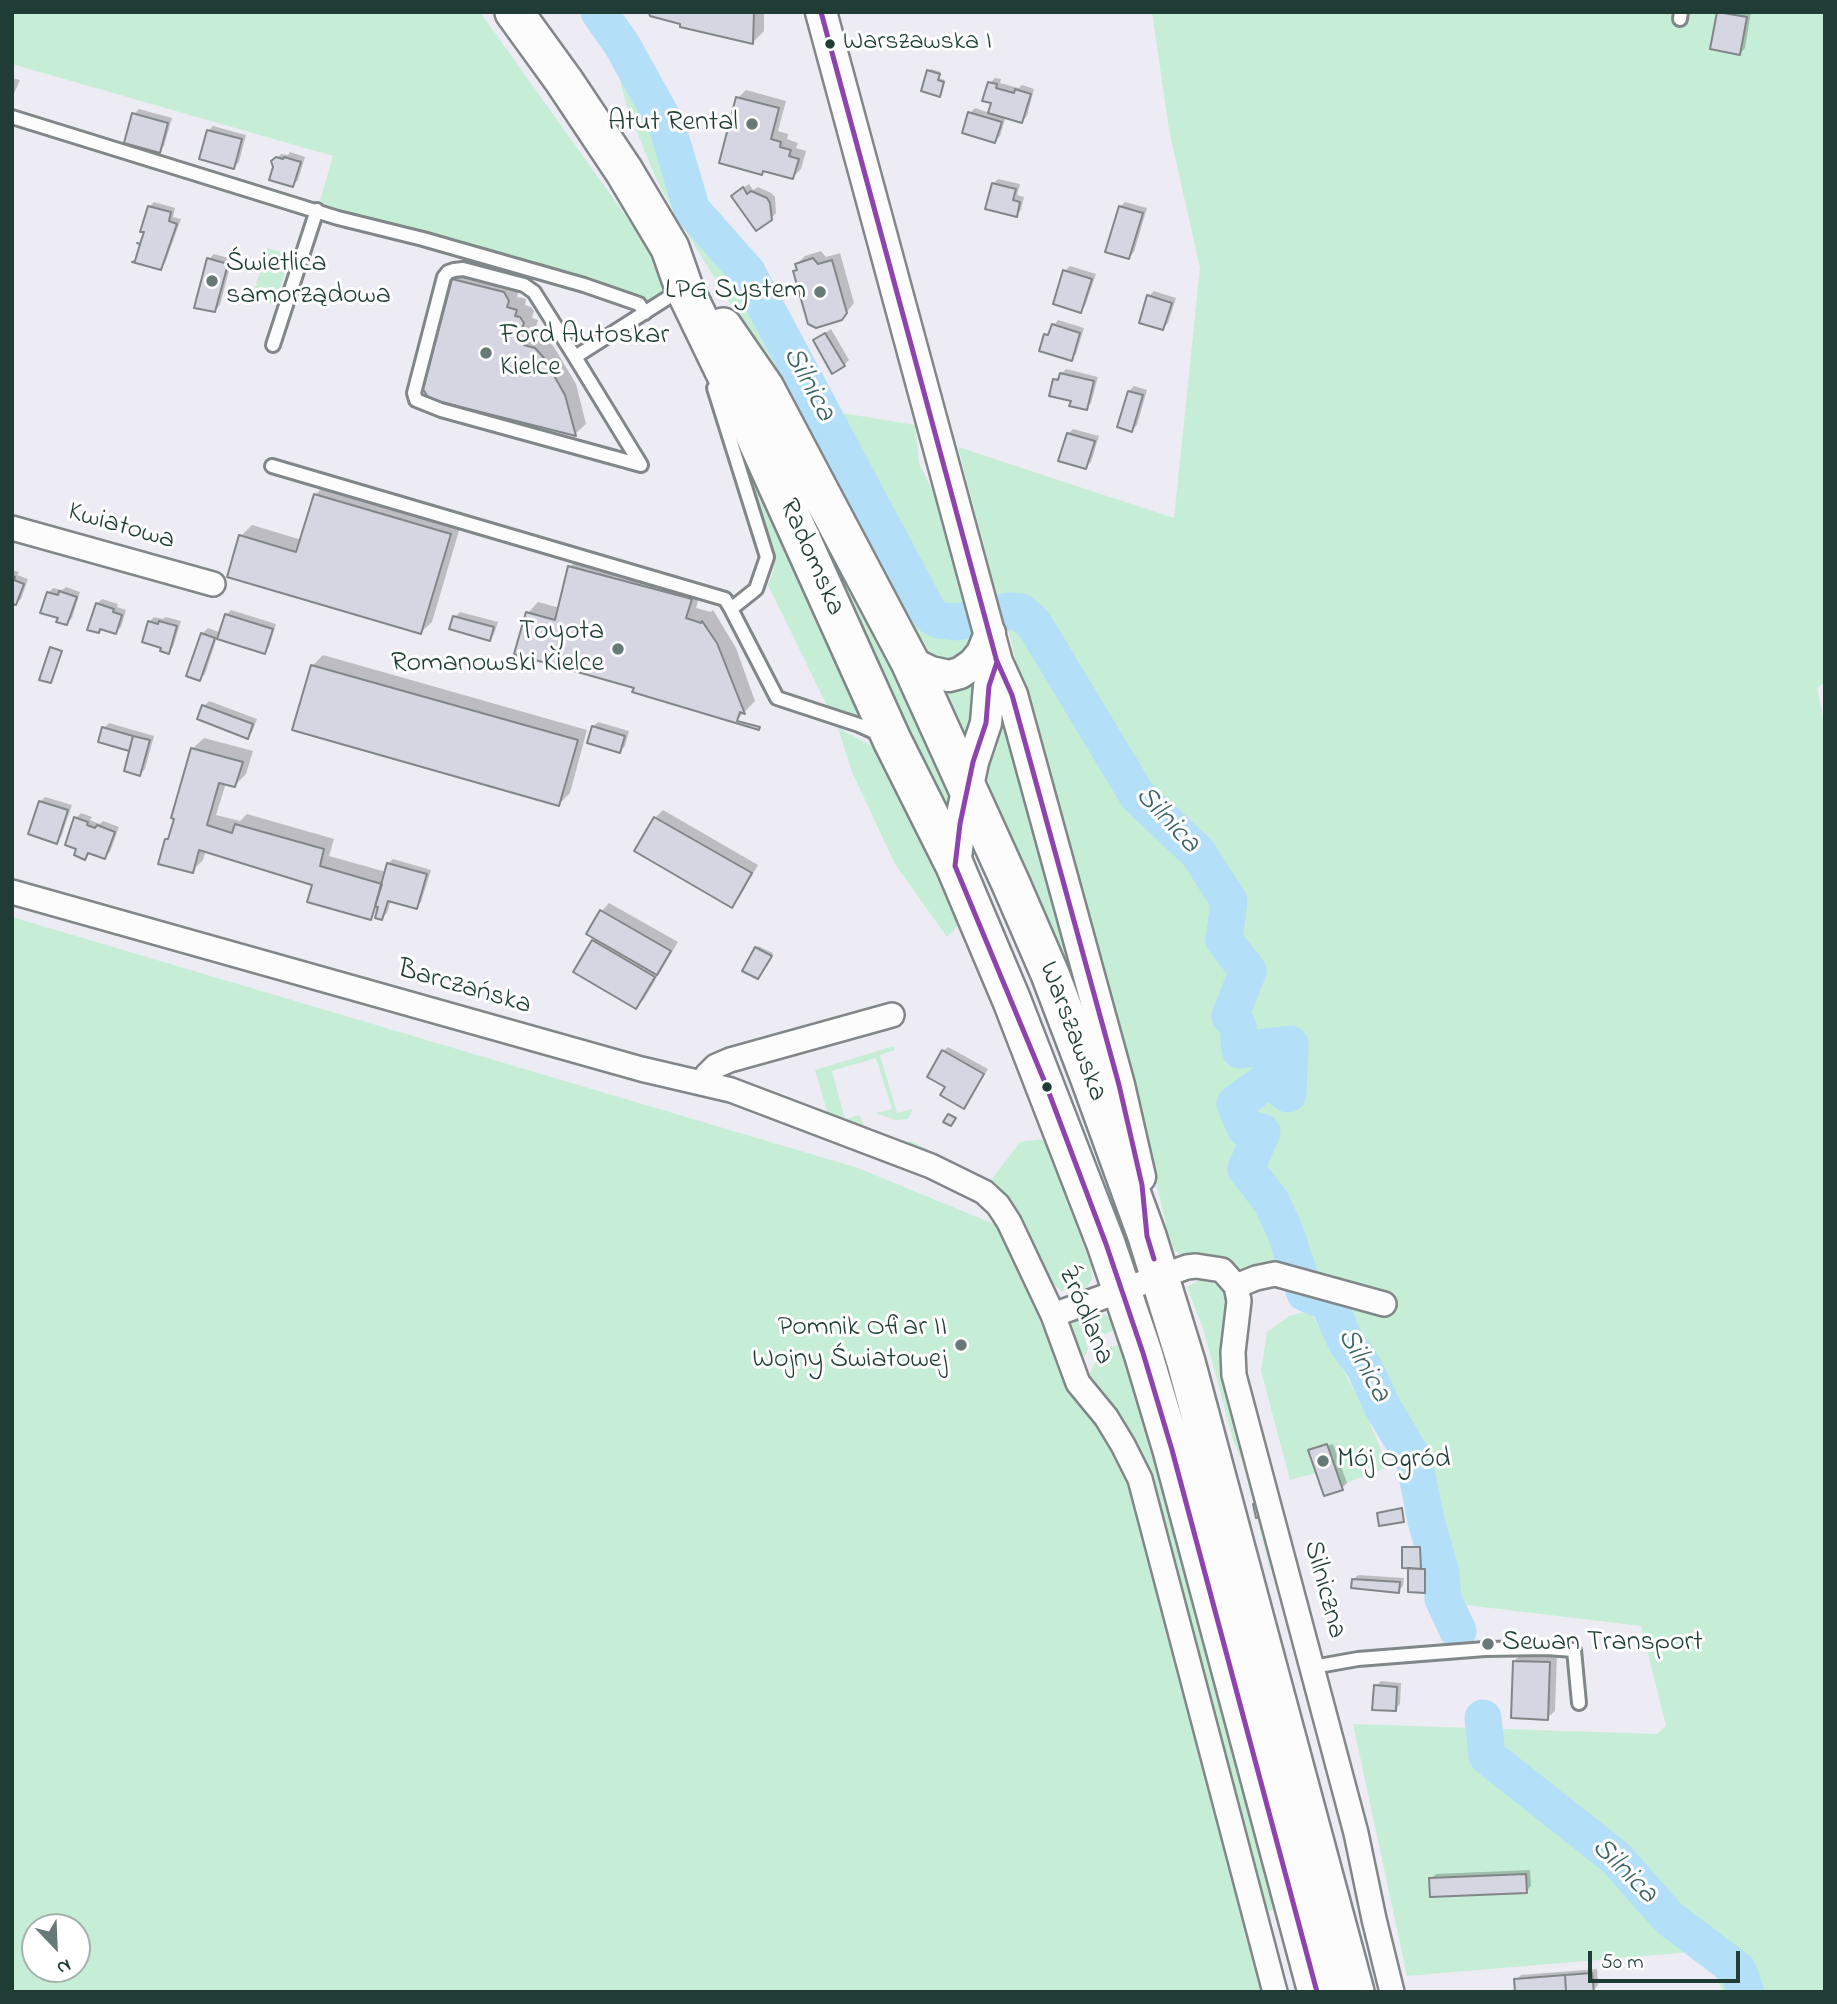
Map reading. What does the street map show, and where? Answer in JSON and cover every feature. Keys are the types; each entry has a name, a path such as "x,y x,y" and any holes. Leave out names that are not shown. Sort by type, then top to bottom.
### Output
{"main road":[{"name":"Radomska","path":"514,12 624,171 670,248 697,280 722,325 765,388 909,662"},
{"name":"Radomska","path":"670,248 686,294 744,414 892,740 955,866"},
{"name":"Warszawska","path":"909,662 968,786 1050,974 1147,1236"},
{"name":"Warszawska","path":"955,866 1012,1001 1122,1290 1172,1450 1317,1992"},
{"path":"1147,1236 1199,1406 1355,1992"}],"street":[{"name":"Warszawska","path":"821,12 997,662 1012,695 1119,1085 1142,1185 1147,1236"},
{"name":"Kwiatowa","path":"12,528 213,584"},
{"path":"909,662 931,672 949,676 960,673 982,653 990,633"},
{"name":"Warszawska","path":"955,866 960,824 986,723 989,686 997,662"},
{"name":"Barczańska","path":"12,891 433,1011 731,1090 931,1166 984,1192 998,1205 1009,1222"},
{"path":"702,1083 716,1066 730,1060 892,1015"},
{"name":"Źródlana","path":"1009,1222 1053,1315 1078,1383 1106,1417 1140,1479 1275,1992"},
{"path":"1053,1315 1177,1269 1196,1266 1222,1270 1236,1286 1275,1274 1384,1304"},
{"name":"Silniczna","path":"1236,1286 1239,1301 1233,1352 1234,1375 1356,1833 1392,1992"}],"lane":[{"path":"12,117 338,218 424,239 584,285 639,304 645,313"},
{"path":"273,345 317,210"},
{"path":"454,270 524,285 534,292 575,357 641,465 441,410 416,400 414,393 444,277 454,270"},
{"path":"575,357 645,313 686,294 695,335 767,556 756,589 731,609"},
{"path":"272,466 724,599 777,698 859,725 892,740"},
{"path":"1313,1667 1358,1659 1485,1650 1574,1650 1579,1703"}],"green space":[{"path":"12,12 480,12 658,261 665,287 653,307 317,211 333,156 12,64"},
{"path":"1152,12 1825,12 1825,683 1817,688 1825,726 1825,1992 1723,1992 1705,1951 1407,1976 1353,1724 1657,1734 1666,1726 1641,1626 1441,1602 1420,1523 1396,1459 1313,1302 1313,1285 1245,1279 1175,1251 1169,1241 1161,1202 958,447 1174,518 1200,268 1169,130"},
{"path":"622,51 637,67 660,105 686,155 697,192 723,234 756,270 836,412 915,425 919,463 943,513 967,599 975,639 968,654 946,664 925,654 771,370 656,179 626,105 616,63"},
{"path":"267,248 290,255 275,305 252,298"},
{"path":"765,424 890,657 952,787 949,821"},
{"path":"735,426 809,591 816,621 856,702 860,712 857,716 828,708 768,585 774,569 774,556"},
{"path":"980,672 969,743 942,686"},
{"path":"1000,695 1086,1008 1084,1014 982,767"},
{"path":"838,728 876,748 959,925 947,937 895,864 852,772"},
{"path":"12,917 858,1168 999,1226 1068,1387 1126,1470 1261,1992 12,1992"},
{"path":"894,1046 895,1050 880,1055 897,1113 913,1109 908,1119 895,1120 876,1113 892,1109 876,1058 832,1071 845,1119 860,1115 864,1126 906,1142 911,1141 927,1149 926,1154 829,1118 815,1070"},
{"path":"1045,1139 1091,1265 1092,1279 1086,1289 1074,1292 1062,1291 1051,1283 1012,1204 988,1184 1020,1142"},
{"path":"1200,1280 1207,1280 1223,1292 1227,1307 1222,1363 1276,1568 1270,1569 1243,1463 1234,1443 1203,1328 1187,1287"},
{"path":"1310,1311 1363,1406 1388,1467 1341,1485 1327,1444 1316,1473 1290,1480 1261,1371 1267,1332 1289,1316"},
{"path":"1090,1312 1103,1313 1118,1329 1105,1334 1096,1329"},
{"path":"1078,1318 1088,1349 1080,1367 1069,1331"},
{"path":"1121,1344 1274,1910 1265,1912 1159,1523 1089,1376 1100,1351"}],"building":[{"path":"649,12 754,12 753,44 680,27 680,24 650,16"},
{"path":"1717,12 1747,17 1740,55 1710,49"},
{"path":"927,70 940,74 938,80 944,82 940,97 921,91"},
{"path":"988,82 997,84 996,88 1014,93 1015,89 1031,94 1022,123 988,113 991,103 982,101"},
{"name":"Atut Rental","path":"736,97 779,108 771,139 781,142 780,147 791,150 789,156 799,159 793,179 763,171 762,175 719,163"},
{"path":"968,112 1002,122 995,143 962,133"},
{"path":"132,113 168,123 160,153 124,143"},
{"path":"207,130 242,139 234,169 199,159"},
{"path":"276,157 301,162 293,187 269,180 273,167 271,161"},
{"path":"992,183 1016,189 1013,200 1020,202 1017,217 985,209"},
{"path":"743,187 747,194 751,191 767,198 770,203 772,220 756,231 731,196"},
{"path":"148,206 171,212 169,221 177,224 161,270 132,262 135,261 144,232 140,232"},
{"path":"1119,206 1143,213 1129,259 1105,252"},
{"name":"Świetlica samorządowa","path":"207,258 228,264 215,312 194,308"},
{"name":"LPG System","path":"813,258 818,264 832,260 847,313 842,320 816,328 808,324 793,271 797,270 795,264"},
{"path":"1063,270 1092,279 1081,313 1053,304"},
{"name":"Ford Autoskar Kielce","path":"452,279 504,292 509,301 507,307 517,310 515,316 520,317 524,323 522,329 528,331 524,345 535,348 544,358 565,395 576,436 429,399 423,389"},
{"path":"1147,295 1172,303 1163,330 1139,323"},
{"path":"1052,324 1080,333 1072,361 1039,351 1044,334 1048,335"},
{"path":"825,333 845,366 832,374 813,340"},
{"path":"1060,373 1094,381 1087,410 1069,406 1071,401 1049,396 1053,379 1058,380"},
{"path":"1128,391 1143,395 1132,432 1117,427"},
{"path":"1067,433 1095,441 1086,469 1058,461"},
{"path":"314,494 451,534 421,634 227,577 239,535 296,552"},
{"name":"Toyota Romanowski Kielce","path":"568,566 692,599 686,618 701,623 702,621 717,643 745,714 740,712 737,721 760,727 759,730 632,692 634,688 514,654 526,612 555,620"},
{"path":"12,576 15,577 14,580 24,584 16,605 12,604"},
{"path":"59,591 77,597 67,625 56,622 58,618 40,613 47,592 58,595"},
{"path":"96,603 122,615 116,634 100,629 99,633 87,630"},
{"path":"225,614 273,629 265,654 217,639"},
{"path":"453,616 494,627 490,641 449,629"},
{"path":"148,621 177,626 169,654 160,651 161,648 142,642"},
{"path":"201,633 215,638 200,681 186,676"},
{"path":"50,647 62,651 51,683 39,680"},
{"path":"311,665 578,740 559,806 292,730"},
{"path":"202,705 253,724 248,739 197,719"},
{"path":"592,726 625,736 620,753 587,743"},
{"path":"102,727 133,736 129,751 98,742"},
{"path":"133,736 150,740 140,776 124,771"},
{"path":"191,748 243,762 235,787 219,783 207,825 232,833 235,824 324,849 320,866 382,884 371,920 307,902 312,885 199,850 193,873 158,864 174,819 171,818"},
{"path":"39,801 68,810 57,844 28,834"},
{"path":"74,817 95,828 97,825 115,832 105,859 88,853 85,860 74,855 76,849 65,845"},
{"path":"654,817 752,873 732,908 634,851"},
{"path":"387,863 427,874 417,909 388,901 382,920 375,918 378,907 375,906"},
{"path":"600,910 671,951 657,975 586,934"},
{"path":"592,940 655,977 636,1009 573,972"},
{"path":"755,947 772,956 758,979 742,971"},
{"path":"942,1050 984,1074 964,1109 940,1095 945,1087 927,1077"},
{"path":"948,1114 956,1118 951,1126 943,1122"},
{"name":"Mój Ogród","path":"1327,1444 1343,1490 1324,1496 1308,1450"},
{"path":"1256,1503 1260,1517 1256,1518 1253,1504"},
{"path":"1402,1508 1404,1522 1379,1526 1377,1513"},
{"path":"1402,1547 1420,1547 1421,1569 1402,1568"},
{"path":"1408,1568 1425,1569 1425,1593 1408,1592"},
{"path":"1352,1579 1400,1582 1399,1593 1351,1588"},
{"path":"1513,1661 1550,1662 1548,1720 1511,1718"},
{"path":"1374,1685 1397,1687 1396,1711 1372,1710"},
{"path":"1526,1874 1527,1893 1430,1897 1429,1878"},
{"path":"1592,1973 1594,1992 1566,1992 1565,1975"},
{"path":"1565,1975 1566,1992 1515,1992 1514,1979"}],"waterway":[{"name":"Silnica","path":"599,12 622,45 667,126 692,210 747,272 930,615 939,620 956,622 1010,611 1021,612 1034,624 1137,795 1198,853 1229,901 1224,940 1248,971 1230,1016 1238,1026 1240,1050 1290,1044 1288,1094 1269,1079 1235,1104 1245,1128 1262,1132 1246,1169 1271,1201 1286,1234 1305,1293 1328,1302 1346,1342 1364,1367 1383,1408 1414,1460 1426,1521 1441,1573 1443,1599 1458,1631"},
{"name":"Silnica","path":"1483,1718 1487,1756 1616,1858 1669,1918 1738,1970 1746,1992"}],"transit line":[{"path":"821,12 997,662 989,686 986,723 973,762 960,824 955,866 1046,1085 1106,1244 1143,1353 1172,1450 1317,1992"},
{"path":"996,659 1012,695 1119,1085 1142,1185 1147,1236 1154,1259"}],"place":[{"name":"Warszawska I","path":"830,44"},
{"name":"Atut Rental","path":"752,124"},
{"name":"Świetlica samorządowa","path":"212,281"},
{"name":"LPG System","path":"820,292"},
{"name":"Ford Autoskar Kielce","path":"486,353"},
{"name":"Toyota Romanowski Kielce","path":"618,649"},
{"name":"Pomnik Ofiar II Wojny Światowej","path":"961,1345"},
{"name":"Mój Ogród","path":"1323,1461"},
{"name":"Sewan Transport","path":"1488,1644"}]}
